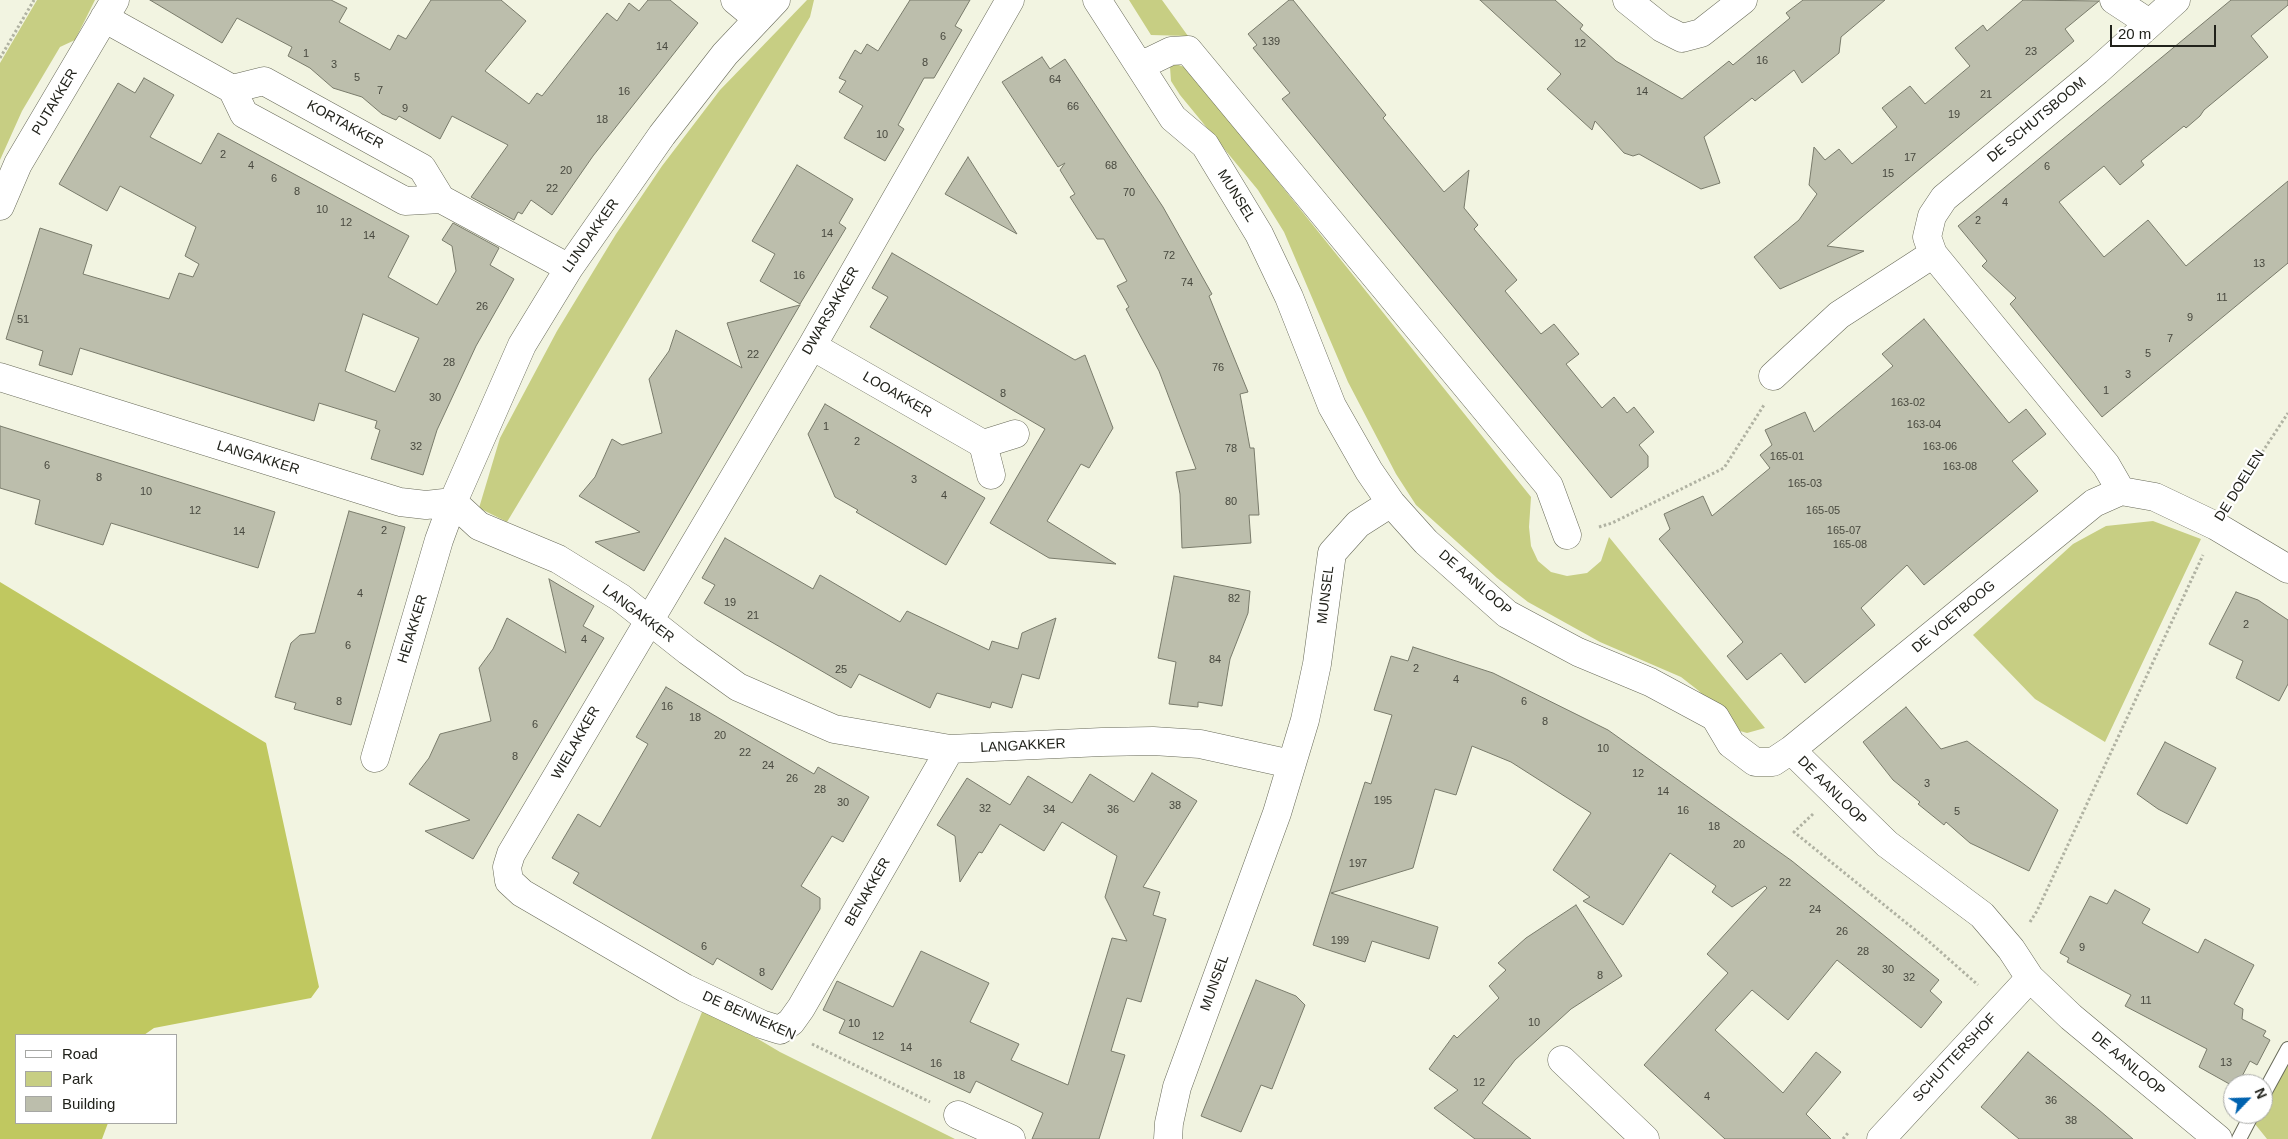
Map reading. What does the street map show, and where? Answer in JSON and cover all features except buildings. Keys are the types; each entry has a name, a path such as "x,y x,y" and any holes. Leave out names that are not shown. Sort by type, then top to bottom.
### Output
{"street":[{"path":"735,0 767,9"},
{"name":"DWARSAKKER","path":"648,620 812,346 1010,0"},
{"name":"MUNSEL","path":"1096,0 1173,118 1205,146 1260,234 1289,297 1332,406 1390,504 1358,524 1332,553 1317,664 1291,764 1277,813 1177,1087 1169,1123 1168,1139"},
{"path":"1627,0 1662,28 1682,38 1701,34 1743,0"},
{"path":"2114,0 2149,23"},
{"name":"DE SCHUTSBOOM","path":"2121,491 2106,465 1933,254 1927,237 1932,216 1944,198 2097,70 2176,0"},
{"path":"110,9 232,89 244,114 405,201 441,199 569,268"},
{"name":"PUTAKKER","path":"0,206 18,164 110,9"},
{"name":"LIJNDAKKER","path":"453,502 522,345 569,268 662,135 725,54 767,9"},
{"path":"1140,66 1172,51 1188,50 1550,486 1567,535"},
{"name":"KORTAKKER","path":"232,89 264,81 422,168 441,199"},
{"path":"1773,376 1839,315 1933,254"},
{"name":"LOOAKKER","path":"812,346 983,444"},
{"name":"LANGAKKER","path":"0,377 400,502 426,506 453,502 479,526 558,558 621,598 738,687 807,719 834,729 950,749 1153,741 1200,744 1291,764"},
{"path":"991,475 983,444 1015,434"},
{"name":"DE DOELEN","path":"2121,491 2154,498 2216,526"},
{"name":"DE VOETBOOG","path":"1791,750 2094,503 2121,491"},
{"name":"HEIAKKER","path":"375,758 439,540 453,502"},
{"name":"DE AANLOOP","path":"1390,504 1426,542 1507,614 1578,652 1650,682 1715,718 1731,744 1755,762 1772,762 1791,750 1834,794 1888,844 1982,915 2011,949 2030,978 2071,1017 2218,1139"},
{"path":"2216,526 2288,569"},
{"name":"WIELAKKER","path":"507,867 511,854 648,620"},
{"name":"BENAKKER","path":"780,1030 792,1022 801,1008 950,749"},
{"name":"DE BENNEKEN","path":"507,867 509,882 522,893 685,988 761,1024 780,1030"},
{"name":"SCHUTTERSHOF","path":"1881,1139 2030,978"},
{"path":"1562,1060 1645,1139"},
{"path":"958,1115 1011,1139"}],"lane":[{"path":"2273,1077 2288,1049"},
{"path":"2239,1139 2247,1124"}],"path":[{"path":"0,58 34,0"},
{"path":"1567,535 1612,523 1724,468 1768,399 1773,376"},
{"name":"DE DOELEN","path":"2216,526 2255,460 2288,413"},
{"path":"2011,949 2037,911 2216,526"},
{"path":"1834,794 1794,832 1925,938 1981,987"},
{"name":"DE BENNEKEN","path":"780,1030 958,1115"}],"green space":[{"path":"37,0 95,0 75,40 60,47 22,111 0,160 0,63"},
{"path":"807,0 814,0 810,17 507,522 479,508 500,438 557,331 616,234 662,166 720,90"},
{"path":"1129,0 1162,0 1188,36 1151,35"},
{"path":"1176,64 1187,68 1531,497 1529,527 1531,546 1538,561 1551,572 1567,576 1587,573 1601,561 1609,537 1765,728 1747,733 1733,729 1699,691 1681,677 1600,642 1528,602 1497,578 1416,505 1396,474 1348,382 1284,232 1258,190 1180,95 1171,81 1170,67"},
{"path":"2153,521 2201,539 2105,742 2035,699 1973,635 2073,544 2106,526"},
{"path":"0,582 266,743 319,987 311,998 154,1028 145,1034 15,1034 15,1124 108,1124 102,1139 0,1139"},
{"path":"704,1007 780,1052 955,1139 651,1139"},
{"path":"2288,1062 2288,1139 2267,1139 2255,1124 2273,1124 2273,1090"}]}
